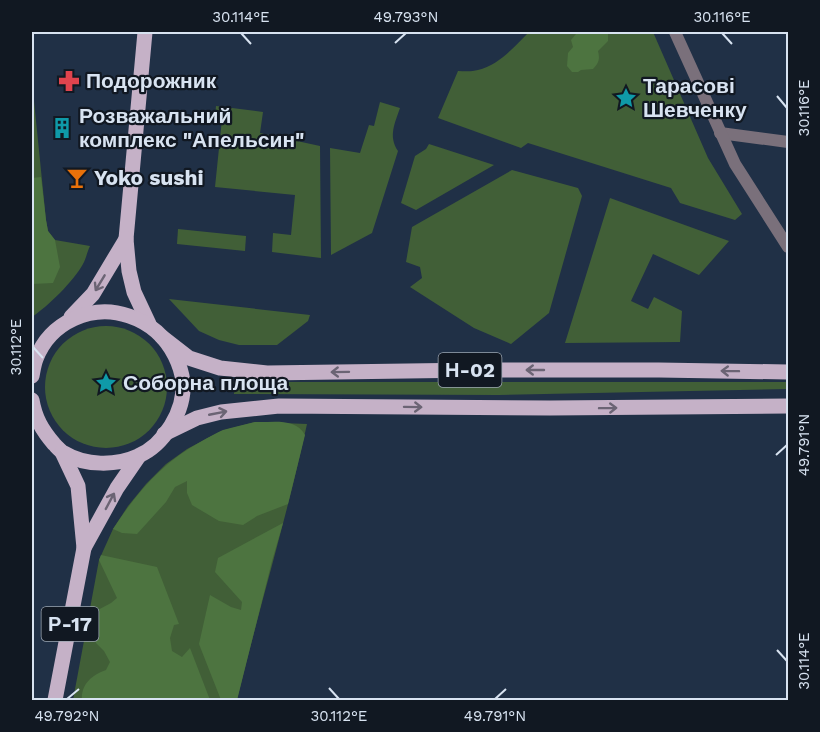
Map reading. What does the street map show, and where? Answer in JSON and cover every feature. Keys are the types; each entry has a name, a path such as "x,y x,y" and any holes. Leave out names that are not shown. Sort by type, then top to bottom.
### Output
{"main road":[{"name":"Н-02","path":"145,32 126,239 129,271 134,292 149,324 189,358 219,368 267,373 477,370 789,372"},
{"name":"Н-02","path":"32,376 43,344 93,294 126,239"},
{"path":"67,321 91,313 116,312 149,324"},
{"path":"162,337 172,350 179,365 183,383 177,416 164,434"},
{"name":"Н-02","path":"32,400 43,431 62,452 94,463 117,463 139,456 154,447 164,434 197,418 220,412 279,406 550,408 789,406"},
{"name":"Р-17","path":"55,700 84,548 78,486 62,452"},
{"name":"Р-17","path":"84,548 117,488 139,456"}],"street":[{"path":"675,32 735,164 789,246"},
{"path":"720,134 789,142"}],"green space":[{"path":"529,32 653,32 708,158 742,214 735,220 680,203 671,188 528,143 521,148 438,118 458,71 475,71 486,68 506,55"},
{"path":"575,32 608,32 608,41 598,51 599,61 593,69 572,72 567,66 568,53 573,47 571,40"},
{"path":"32,81 48,231 55,240 90,246 79,271 67,286 32,317"},
{"path":"380,102 400,108 393,135 398,151 372,233 331,255 330,148 360,153 369,125 374,126"},
{"path":"216,106 263,112 260,133 320,146 321,258 272,252 273,233 291,235 295,195 215,187 222,119 215,118"},
{"path":"429,144 494,165 416,210 401,203 415,156 426,149"},
{"path":"512,170 578,188 582,196 549,313 511,344 474,328 410,287 422,278 420,267 406,262 412,227"},
{"path":"41,177 48,231 55,240 60,267 53,283 32,284 32,178"},
{"path":"610,198 729,241 699,275 653,254 631,301 648,309 654,297 682,311 680,342 565,343"},
{"path":"178,229 246,236 245,251 177,244"},
{"path":"169,299 310,315 308,321 277,345 239,345 219,340 199,331"},
{"name":"Соборна площа","path":"106,326 129,331 140,336 149,344 157,353 162,364 167,387 162,410 157,421 149,430 140,438 129,443 106,448 83,443 72,438 63,430 55,421 50,410 45,387 50,364 55,353 63,344 72,336 83,331"},
{"path":"233,382 788,382 788,389 499,395 234,394"},
{"path":"255,422 307,424 237,700 73,700 99,560 113,529 128,506 166,464 187,449 221,431"},
{"path":"255,422 289,423 301,429 305,435 288,504 257,516 243,525 219,521 192,505 187,493 187,481 175,487 166,502 137,534 122,533 113,529 142,490 175,458 220,431"},
{"path":"283,523 237,700 221,700 199,644 210,595 241,610 242,602 215,572 218,558"},
{"path":"101,555 157,567 179,624 174,625 170,638 172,651 182,657 190,648 210,700 82,700 85,685 92,677 106,670 110,662 96,643 93,624 96,611 117,598 99,560"}],"place":[{"name":"Подорожник","path":"69,81"},
{"name":"Тарасові Шевченку","path":"626,98"},
{"name":"Розважальний комплекс \"Апельсин\"","path":"62,128"},
{"name":"Yoko sushi","path":"77,178"},
{"name":"Соборна площа","path":"106,383"}]}
